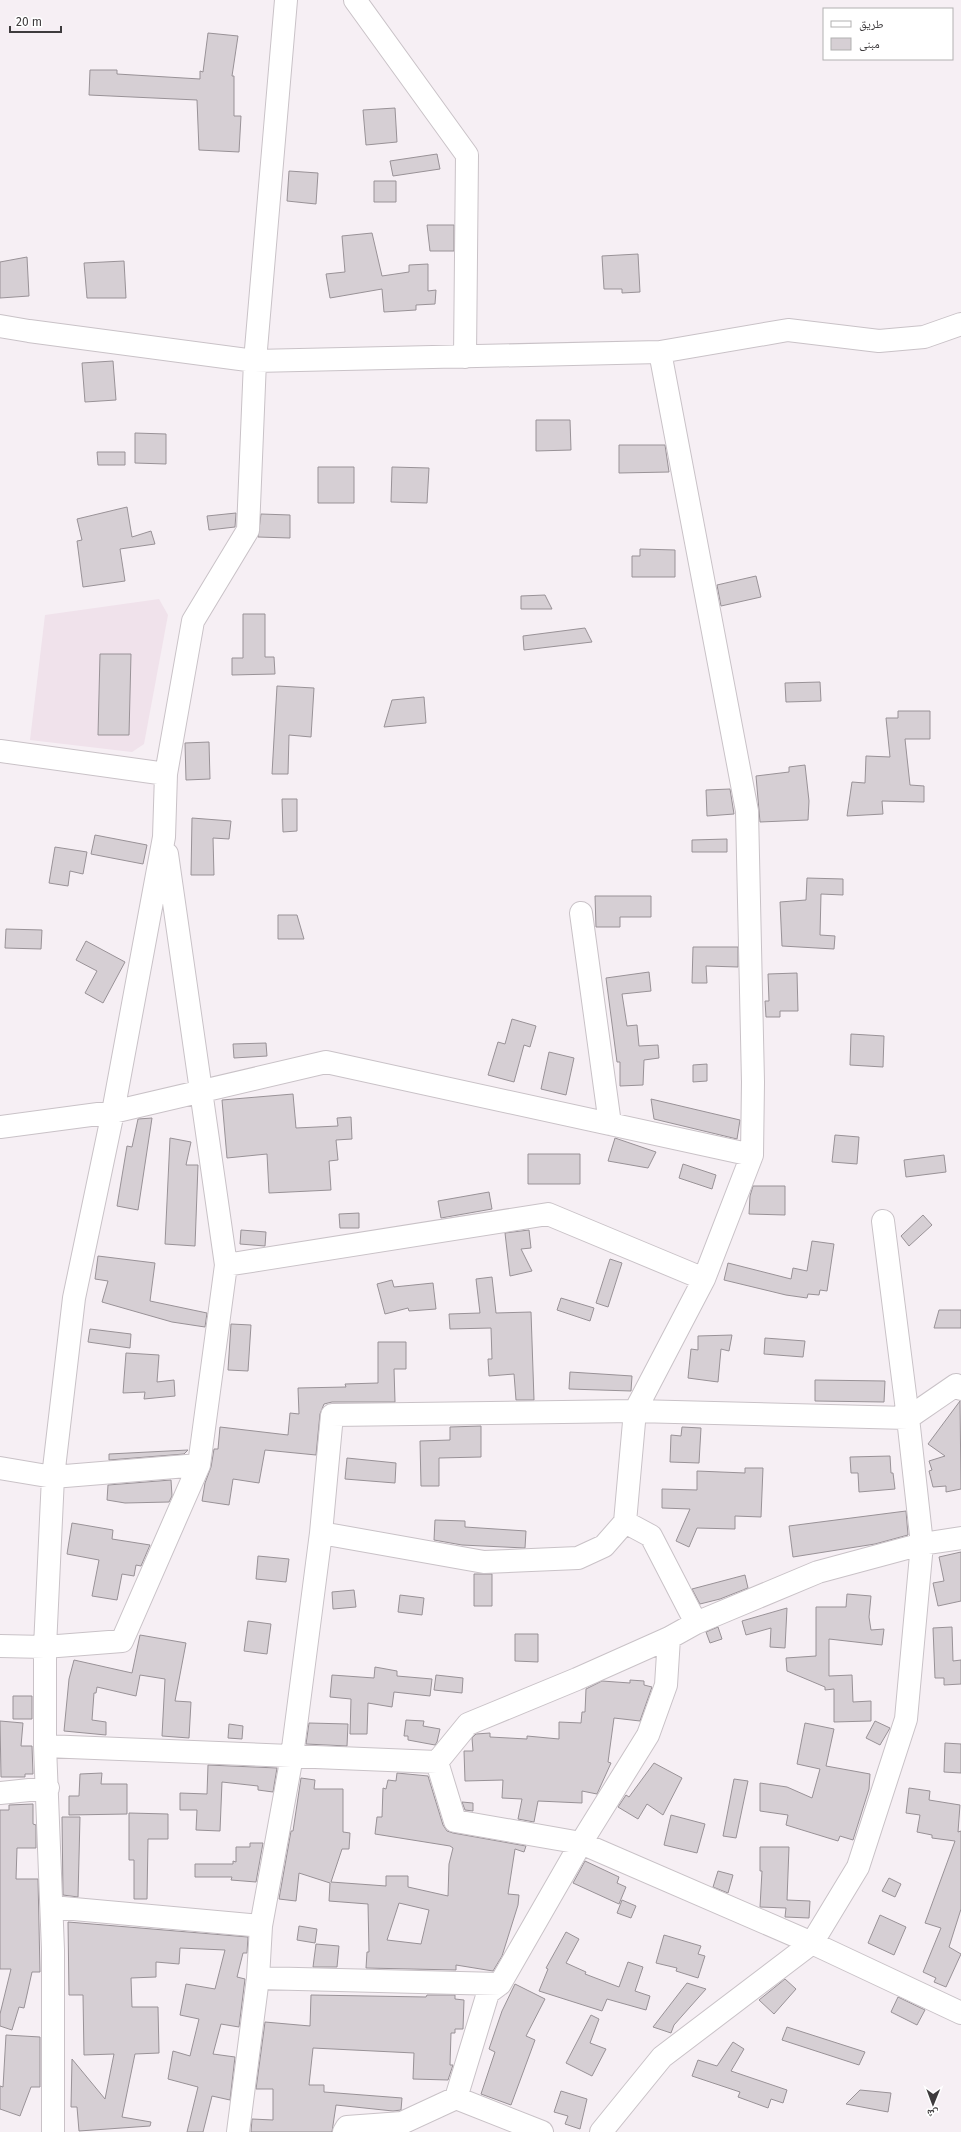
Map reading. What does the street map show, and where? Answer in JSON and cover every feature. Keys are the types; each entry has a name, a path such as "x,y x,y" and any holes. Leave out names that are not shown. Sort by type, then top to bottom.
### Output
{"street":[{"path":"53,2132 52,1907 45,1746 45,1647 52,1478 74,1298 112,1112 164,837 166,774 193,621 248,530 255,361 286,0"},
{"path":"355,0 467,156 465,357"},
{"path":"0,326 255,361 660,352 788,330 879,341 924,337 961,324"},
{"path":"321,1533 484,1562 578,1558 604,1546 625,1522 635,1411 704,1279 752,1155 753,1074 747,811 660,352"},
{"path":"0,751 166,774"},
{"path":"0,1646 45,1647 122,1641 199,1465 226,1265 164,837"},
{"path":"581,913 610,1124"},
{"path":"0,1127 112,1112 326,1062 752,1155"},
{"path":"226,1265 548,1214 704,1279"},
{"path":"601,2132 662,2057 812,1942 858,1867 906,1719 922,1544 908,1418 883,1221"},
{"path":"238,2132 258,1978 260,1926 292,1756 321,1533 332,1415 635,1411 908,1418 956,1385 961,1389"},
{"path":"0,1468 52,1478 199,1465"},
{"path":"625,1522 651,1536 696,1623"},
{"path":"437,1762 468,1724 669,1638 696,1623 818,1572 922,1544 961,1538"},
{"path":"456,2098 488,1993 500,1984 581,1843 648,1735 666,1685 669,1638"},
{"path":"45,1746 437,1762"},
{"path":"437,1762 455,1821 581,1843 812,1942 961,2013"},
{"path":"0,1794 48,1788"},
{"path":"52,1907 260,1926"},
{"path":"258,1978 500,1984"},
{"path":"344,2132 347,2127 402,2123 456,2098 542,2132"}],"shaded area":[{"path":"159,599 168,615 144,744 132,752 30,740 45,615"}],"building":[{"path":"208,33 238,36 232,76 234,76 234,116 241,116 239,152 199,150 197,100 89,95 90,70 117,70 117,74 200,79 200,71 203,72"},
{"path":"395,108 397,142 366,145 363,110"},
{"path":"437,154 440,169 393,176 390,161"},
{"path":"289,171 318,173 316,204 287,201"},
{"path":"374,181 396,181 396,202 374,202"},
{"path":"427,225 454,225 454,251 430,251"},
{"path":"372,233 382,276 409,272 409,265 428,264 428,291 436,290 435,304 416,305 416,310 384,312 382,289 330,298 326,274 345,272 342,236"},
{"path":"638,254 640,292 622,293 622,289 604,289 602,256"},
{"path":"27,257 29,296 0,298 0,262"},
{"path":"124,261 126,298 87,298 84,263"},
{"path":"113,361 116,400 85,402 82,363"},
{"path":"536,420 570,420 571,450 536,451"},
{"path":"135,433 166,434 166,464 135,463"},
{"path":"619,445 665,445 669,472 619,473"},
{"path":"97,452 125,452 125,465 98,465"},
{"path":"318,467 354,467 354,503 318,503"},
{"path":"392,467 429,468 427,503 391,502"},
{"path":"127,507 132,537 151,531 155,544 120,549 125,581 83,587 77,541 82,540 77,519"},
{"path":"236,513 235,527 209,530 207,516"},
{"path":"261,514 290,515 290,538 258,537"},
{"path":"640,549 675,550 675,577 632,577 632,556 640,556"},
{"path":"756,576 761,597 721,606 717,585"},
{"path":"545,595 552,609 521,609 521,596"},
{"path":"243,614 265,614 265,657 274,657 275,674 232,675 232,658 243,658"},
{"path":"585,628 592,642 524,650 523,636"},
{"path":"100,654 131,654 129,735 98,735"},
{"path":"820,682 821,701 786,702 785,683"},
{"path":"277,686 314,688 311,737 289,735 288,774 272,774"},
{"path":"424,697 426,723 384,727 392,700"},
{"path":"898,711 930,711 930,739 905,739 910,785 924,786 924,802 882,801 883,814 847,816 852,782 865,783 866,756 890,757 886,718 898,718"},
{"path":"209,742 210,779 186,780 185,743"},
{"path":"805,765 809,801 808,820 760,822 756,776 789,772 789,767"},
{"path":"730,789 734,814 707,816 706,790"},
{"path":"282,799 297,799 297,831 283,832"},
{"path":"192,818 231,821 229,839 213,838 214,875 191,875"},
{"path":"95,835 147,845 143,864 91,854"},
{"path":"727,839 727,852 692,852 692,840"},
{"path":"55,847 87,852 83,874 70,871 68,886 49,883"},
{"path":"807,878 843,879 843,895 821,894 820,935 835,936 834,949 782,946 780,902 806,900"},
{"path":"595,896 651,896 651,917 620,917 620,927 596,927"},
{"path":"278,915 297,915 304,939 278,939"},
{"path":"6,929 42,930 41,949 5,948"},
{"path":"86,941 125,962 103,1003 85,993 97,971 76,960"},
{"path":"693,947 738,947 738,967 706,966 707,983 692,983"},
{"path":"649,972 651,991 622,994 627,1026 637,1025 639,1046 658,1045 659,1058 644,1060 643,1085 620,1086 620,1062 617,1062 606,978"},
{"path":"797,973 798,1011 780,1011 780,1017 766,1017 765,1001 769,1001 768,974"},
{"path":"512,1019 536,1026 530,1047 524,1045 514,1082 488,1075 498,1042 505,1044"},
{"path":"851,1034 884,1036 883,1067 850,1065"},
{"path":"266,1043 267,1056 234,1058 233,1044"},
{"path":"549,1052 574,1058 566,1095 541,1089"},
{"path":"707,1064 707,1081 693,1082 693,1065"},
{"path":"293,1094 296,1128 338,1126 337,1118 351,1117 352,1139 336,1140 338,1160 329,1161 331,1190 269,1193 267,1154 227,1158 222,1100"},
{"path":"651,1099 740,1120 737,1139 654,1119"},
{"path":"152,1118 138,1210 117,1206 127,1146 132,1147 138,1119"},
{"path":"835,1135 859,1137 857,1164 832,1162"},
{"path":"170,1138 191,1142 186,1165 198,1165 195,1246 165,1244"},
{"path":"615,1138 656,1152 648,1168 608,1161"},
{"path":"528,1154 580,1154 580,1184 528,1184"},
{"path":"944,1155 946,1172 906,1177 904,1160"},
{"path":"683,1164 716,1175 712,1189 679,1178"},
{"path":"753,1186 785,1186 785,1215 749,1214 750,1196"},
{"path":"489,1192 492,1209 441,1218 438,1201"},
{"path":"359,1213 359,1228 340,1228 339,1214"},
{"path":"923,1215 932,1225 909,1246 901,1236"},
{"path":"241,1230 266,1232 265,1246 240,1244"},
{"path":"529,1230 531,1248 521,1249 532,1271 510,1276 505,1233"},
{"path":"812,1241 834,1244 827,1291 820,1290 819,1295 808,1294 807,1298 786,1295 724,1280 728,1263 791,1279 793,1268 807,1271"},
{"path":"98,1256 155,1263 150,1301 207,1313 205,1327 172,1322 102,1302 108,1281 95,1279"},
{"path":"610,1259 622,1263 608,1307 596,1303"},
{"path":"492,1277 496,1313 531,1312 534,1400 516,1400 514,1374 489,1376 488,1359 492,1359 491,1328 450,1329 449,1314 480,1313 476,1279"},
{"path":"392,1280 394,1287 433,1283 436,1309 409,1311 408,1308 385,1314 377,1284"},
{"path":"561,1298 594,1308 590,1321 557,1310"},
{"path":"939,1310 961,1310 961,1328 934,1328"},
{"path":"231,1324 251,1325 248,1371 228,1370"},
{"path":"90,1329 131,1334 130,1348 88,1342"},
{"path":"732,1335 729,1351 721,1349 718,1382 688,1378 691,1349 698,1350 698,1336"},
{"path":"765,1338 805,1341 803,1357 764,1354"},
{"path":"378,1342 406,1342 406,1369 394,1369 395,1402 332,1402 324,1404 320,1414 316,1455 265,1450 259,1483 233,1479 229,1505 202,1501 214,1449 218,1449 220,1427 288,1435 290,1413 299,1414 298,1388 346,1387 345,1384 378,1383"},
{"path":"126,1353 159,1355 157,1382 174,1380 175,1396 144,1399 145,1392 123,1393"},
{"path":"570,1372 632,1376 631,1391 569,1389"},
{"path":"815,1380 885,1381 884,1402 815,1401"},
{"path":"960,1401 961,1489 946,1492 946,1486 933,1487 929,1471 932,1470 929,1461 945,1456 928,1444"},
{"path":"481,1426 481,1457 439,1458 439,1486 421,1486 420,1441 450,1440 450,1427"},
{"path":"682,1427 701,1428 699,1463 670,1462 671,1435 681,1436"},
{"path":"188,1450 184,1454 109,1460 109,1454"},
{"path":"890,1456 891,1473 893,1473 895,1489 859,1492 858,1473 851,1473 850,1457"},
{"path":"347,1458 396,1463 395,1483 345,1479"},
{"path":"745,1468 763,1468 761,1517 735,1516 735,1529 697,1528 689,1547 676,1541 690,1509 662,1508 662,1489 697,1490 697,1471 745,1473"},
{"path":"171,1480 172,1496 169,1502 125,1503 107,1500 108,1485"},
{"path":"906,1511 908,1535 875,1544 793,1557 789,1526"},
{"path":"435,1520 465,1521 465,1527 526,1531 525,1548 462,1545 434,1540"},
{"path":"72,1523 113,1530 112,1539 150,1545 141,1566 136,1565 134,1576 122,1574 117,1600 92,1596 99,1560 67,1554"},
{"path":"961,1552 961,1601 938,1606 933,1583 944,1581 939,1557"},
{"path":"258,1556 289,1559 286,1582 256,1579"},
{"path":"474,1574 492,1574 492,1606 474,1606"},
{"path":"745,1575 748,1588 720,1599 700,1604 692,1589"},
{"path":"354,1590 356,1607 333,1609 332,1592"},
{"path":"847,1594 871,1596 869,1617 871,1630 884,1629 882,1645 829,1639 829,1676 852,1675 853,1702 871,1701 871,1721 834,1722 834,1689 825,1690 825,1687 787,1671 786,1658 816,1656 816,1607 846,1607"},
{"path":"400,1595 424,1598 422,1615 398,1612"},
{"path":"787,1608 785,1648 770,1647 771,1628 746,1635 742,1621"},
{"path":"248,1621 271,1624 267,1654 244,1651"},
{"path":"718,1627 722,1639 710,1643 706,1632"},
{"path":"952,1627 953,1661 961,1660 961,1684 944,1685 944,1678 935,1678 933,1628"},
{"path":"515,1634 538,1634 538,1662 515,1661"},
{"path":"140,1635 186,1643 175,1701 191,1702 189,1738 162,1736 165,1679 140,1675 136,1696 97,1687 96,1693 94,1693 92,1720 106,1722 106,1735 64,1731 69,1679 74,1660 132,1673"},
{"path":"375,1667 397,1671 397,1676 432,1679 430,1696 394,1692 392,1707 368,1703 367,1734 350,1734 351,1699 330,1697 332,1675 374,1678"},
{"path":"436,1675 463,1678 462,1693 434,1690"},
{"path":"630,1680 644,1681 644,1685 652,1687 640,1721 614,1718 608,1762 611,1763 597,1794 582,1791 582,1803 538,1801 534,1822 518,1819 522,1799 502,1798 503,1780 465,1781 464,1751 473,1751 472,1738 476,1734 490,1733 490,1737 527,1739 527,1736 559,1739 559,1722 581,1723 582,1712 585,1712 586,1689 602,1681 630,1683"},
{"path":"13,1696 32,1696 32,1719 13,1719"},
{"path":"406,1720 424,1721 423,1726 440,1729 435,1745 408,1740 408,1736 404,1736"},
{"path":"0,1721 23,1723 21,1746 32,1746 33,1774 25,1774 25,1777 1,1777"},
{"path":"875,1721 890,1728 880,1745 866,1738"},
{"path":"309,1723 348,1724 347,1746 306,1744"},
{"path":"805,1723 834,1729 826,1766 870,1774 869,1789 853,1840 840,1836 838,1841 786,1825 788,1815 760,1811 760,1783 787,1787 812,1798 820,1769 797,1764"},
{"path":"229,1724 243,1726 242,1739 228,1738"},
{"path":"945,1743 961,1744 961,1773 944,1772"},
{"path":"654,1763 682,1778 663,1815 647,1804 638,1819 618,1807 626,1795 629,1797"},
{"path":"208,1765 277,1768 273,1792 258,1790 258,1786 222,1782 220,1831 196,1830 197,1810 180,1810 180,1793 207,1794"},
{"path":"102,1773 101,1784 127,1784 127,1814 69,1815 69,1796 79,1796 80,1774"},
{"path":"397,1773 428,1776 443,1825 447,1831 526,1846 524,1852 515,1849 508,1894 519,1895 518,1905 502,1956 493,1971 456,1965 456,1970 366,1968 367,1952 369,1952 368,1904 329,1901 330,1883 299,1873 296,1901 279,1899 291,1831 293,1831 301,1778 315,1780 314,1789 343,1789 343,1832 350,1833 349,1849 342,1849 331,1882 386,1886 386,1876 408,1876 408,1887 448,1896 449,1864 453,1848 450,1846 375,1834 377,1817 382,1817 383,1788 386,1789 388,1780 396,1781","holes":["399,1903 429,1910 421,1944 387,1940"]},
{"path":"734,1779 748,1781 736,1838 723,1836"},
{"path":"909,1788 930,1791 929,1800 960,1805 958,1832 961,1831 961,1909 949,1947 961,1954 946,1987 934,1982 936,1978 923,1972 941,1928 925,1923 955,1841 932,1838 932,1835 917,1832 920,1815 906,1813"},
{"path":"462,1802 473,1803 473,1811 465,1810"},
{"path":"33,1804 33,1824 36,1825 36,1848 17,1848 16,1879 38,1879 40,1972 32,1972 24,2008 19,2007 12,2030 0,2026 0,2014 11,1969 0,1969 0,1810 9,1810 9,1805"},
{"path":"129,1813 168,1814 168,1839 148,1839 147,1899 134,1899 134,1860 129,1860"},
{"path":"671,1815 705,1824 697,1853 664,1845"},
{"path":"62,1817 80,1817 78,1897 63,1895"},
{"path":"250,1843 263,1843 256,1882 231,1880 232,1877 195,1877 195,1864 233,1864 233,1861 236,1862 236,1847 250,1847"},
{"path":"760,1847 789,1847 787,1900 810,1901 809,1918 785,1917 786,1908 760,1907 762,1871 760,1871"},
{"path":"585,1861 619,1877 617,1883 626,1887 619,1904 573,1883"},
{"path":"718,1871 733,1875 728,1893 713,1887"},
{"path":"889,1878 901,1884 895,1897 882,1891"},
{"path":"622,1900 636,1906 631,1918 617,1913"},
{"path":"880,1915 906,1927 894,1955 868,1943"},
{"path":"68,1922 248,1937 247,1953 243,1953 237,1977 245,1979 239,2027 221,2024 213,2054 235,2057 230,2100 212,2096 203,2132 187,2132 198,2087 168,2079 173,2051 190,2056 199,2019 180,2015 186,1984 215,1989 225,1950 180,1948 179,1964 156,1962 156,1977 131,1978 132,2007 158,2007 159,2053 135,2054 122,2117 151,2122 150,2126 79,2131 77,2107 71,2107 72,2059 105,2099 114,2054 84,2055 83,1995 69,1995"},
{"path":"299,1926 317,1929 315,1943 297,1940"},
{"path":"566,1932 579,1939 566,1963 586,1972 585,1974 619,1987 628,1962 643,1967 635,1991 650,1996 646,2010 607,1999 602,2011 539,1991 548,1969 546,1968"},
{"path":"664,1935 701,1946 698,1954 705,1956 698,1978 676,1971 677,1968 656,1963"},
{"path":"316,1944 339,1946 337,1967 313,1967"},
{"path":"785,1979 796,1989 774,2014 759,2000"},
{"path":"687,1983 706,1989 674,2025 671,2033 653,2027"},
{"path":"515,1984 545,1999 526,2036 535,2040 511,2105 481,2094 495,2052 489,2049 502,2011"},
{"path":"311,1995 426,1997 427,1995 455,1995 455,1999 464,2000 463,2029 455,2029 455,2033 451,2033 450,2065 453,2065 448,2080 413,2079 414,2053 313,2048 309,2085 324,2085 324,2092 402,2098 401,2110 393,2111 336,2105 332,2132 251,2132 252,2119 273,2120 273,2089 256,2089 265,2022 310,2026"},
{"path":"898,1997 925,2010 917,2025 891,2012"},
{"path":"591,2015 599,2019 590,2043 606,2049 592,2076 566,2063"},
{"path":"787,2027 865,2052 859,2065 782,2040"},
{"path":"6,2035 40,2037 40,2087 31,2087 20,2116 0,2109 0,2086 3,2087"},
{"path":"733,2042 744,2049 731,2071 787,2090 783,2103 771,2099 768,2108 738,2097 740,2092 692,2076 698,2060 717,2066"},
{"path":"860,2090 891,2093 888,2112 846,2104"},
{"path":"561,2091 587,2099 580,2129 565,2124 568,2116 554,2112"}]}
